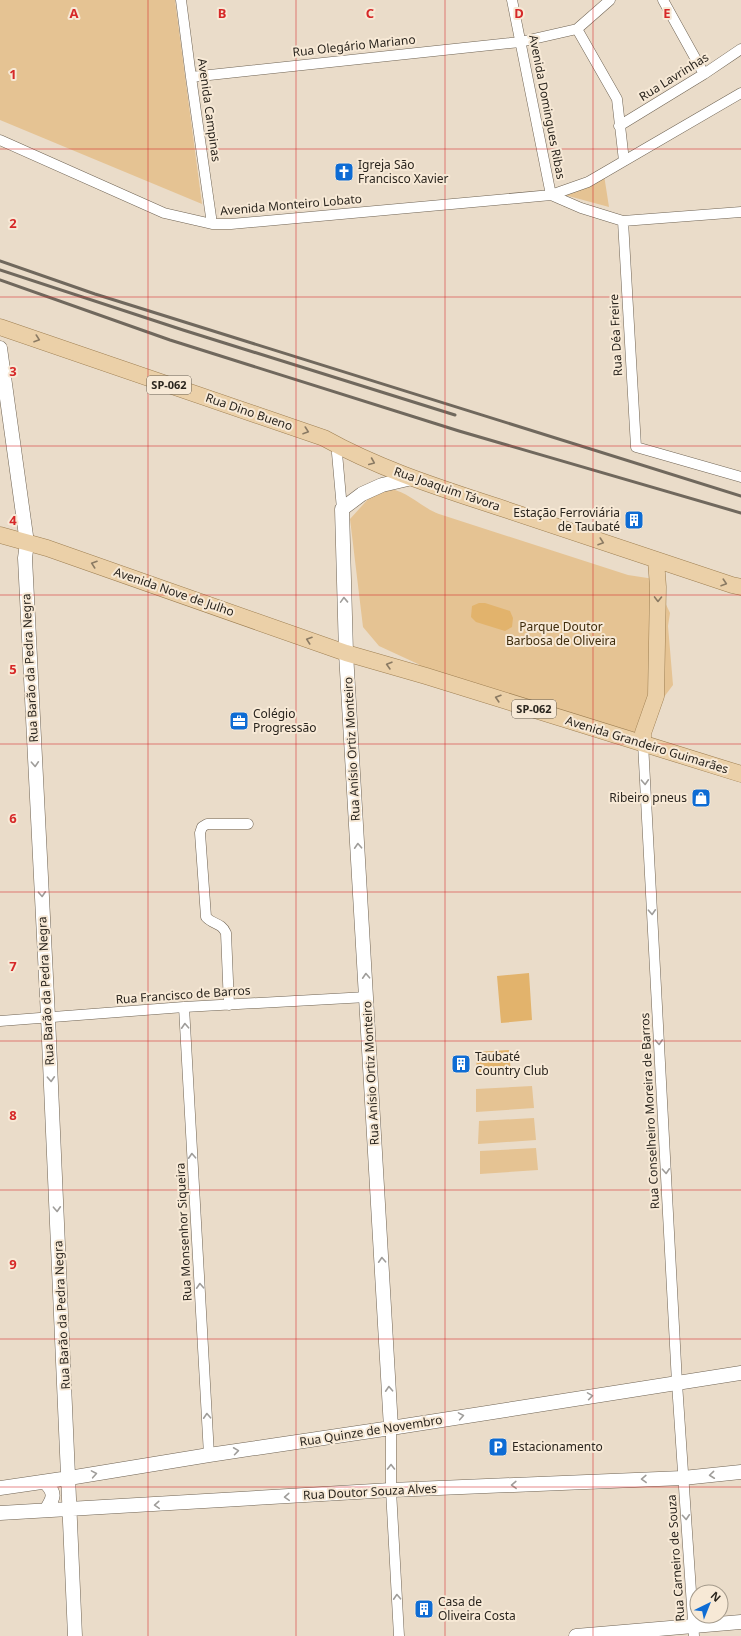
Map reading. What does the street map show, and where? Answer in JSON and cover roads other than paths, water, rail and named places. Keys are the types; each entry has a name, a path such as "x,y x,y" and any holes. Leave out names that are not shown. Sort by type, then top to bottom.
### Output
{"main road":[{"name":"Rua Dino Bueno","path":"0,327 324,438 337,449"},
{"name":"Rua Joaquim Távora","path":"337,449 412,478 741,587"},
{"name":"Avenida Nove de Julho","path":"0,535 47,548 346,653"},
{"path":"643,743 643,733 656,696 658,587 656,560"},
{"name":"Avenida Grandeiro Guimarães","path":"346,653 741,774"}],"street":[{"name":"Avenida Campinas","path":"182,0 191,77 212,224"},
{"name":"Avenida Domingues Ribas","path":"512,0 552,195"},
{"path":"520,42 576,29 610,0"},
{"path":"663,0 704,74"},
{"path":"576,29 617,99 624,161"},
{"name":"Rua Olegário Mariano","path":"191,77 520,42"},
{"name":"Rua Lavrinhas","path":"619,126 704,74 741,49"},
{"path":"552,195 588,182 741,93"},
{"name":"Avenida Monteiro Lobato","path":"0,140 164,213 212,224 232,224 552,195"},
{"path":"552,195 581,208 623,221 741,212"},
{"name":"Rua Déa Freire","path":"623,221 636,446 741,477"},
{"name":"Rua Barão da Pedra Negra","path":"0,348 27,543 25,558 48,1017 75,1636"},
{"name":"Rua Anísio Ortiz Monteiro","path":"337,449 342,509 346,653 391,1428 391,1490 399,1636"},
{"path":"342,509 362,494 382,485 412,478"},
{"name":"Rua Conselheiro Moreira de Barros","path":"643,743 683,1478"},
{"path":"229,1005 226,933 221,925 209,920 206,917 200,833 202,827 206,824 248,824"},
{"name":"Rua Francisco de Barros","path":"0,1021 184,1007 367,997"},
{"name":"Rua Monsenhor Siqueira","path":"184,1007 209,1455"},
{"name":"Rua Quinze de Novembro","path":"0,1488 741,1373"},
{"name":"Rua Doutor Souza Alves","path":"0,1513 391,1490 683,1478 741,1472"},
{"name":"Rua Carneiro de Souza","path":"683,1478 694,1631"},
{"path":"45,1482 51,1487 53,1493 53,1500 46,1510"},
{"path":"576,1636 694,1631 741,1622"}],"railway":[{"path":"0,261 95,294 741,496"},
{"path":"0,270 183,330 455,415"},
{"path":"0,280 170,340 459,431 741,513"}],"place":[{"name":"Igreja São Francisco Xavier","path":"344,172"},
{"name":"Estação Ferroviária de Taubaté","path":"634,520"},
{"name":"Colégio Progressão","path":"239,721"},
{"name":"Ribeiro pneus","path":"701,798"},
{"name":"Taubaté Country Club","path":"461,1064"},
{"name":"Estacionamento","path":"498,1447"},
{"name":"Casa de Oliveira Costa","path":"424,1609"}],"park label":[{"name":"Parque Doutor Barbosa de Oliveira","path":"561,634"}]}
